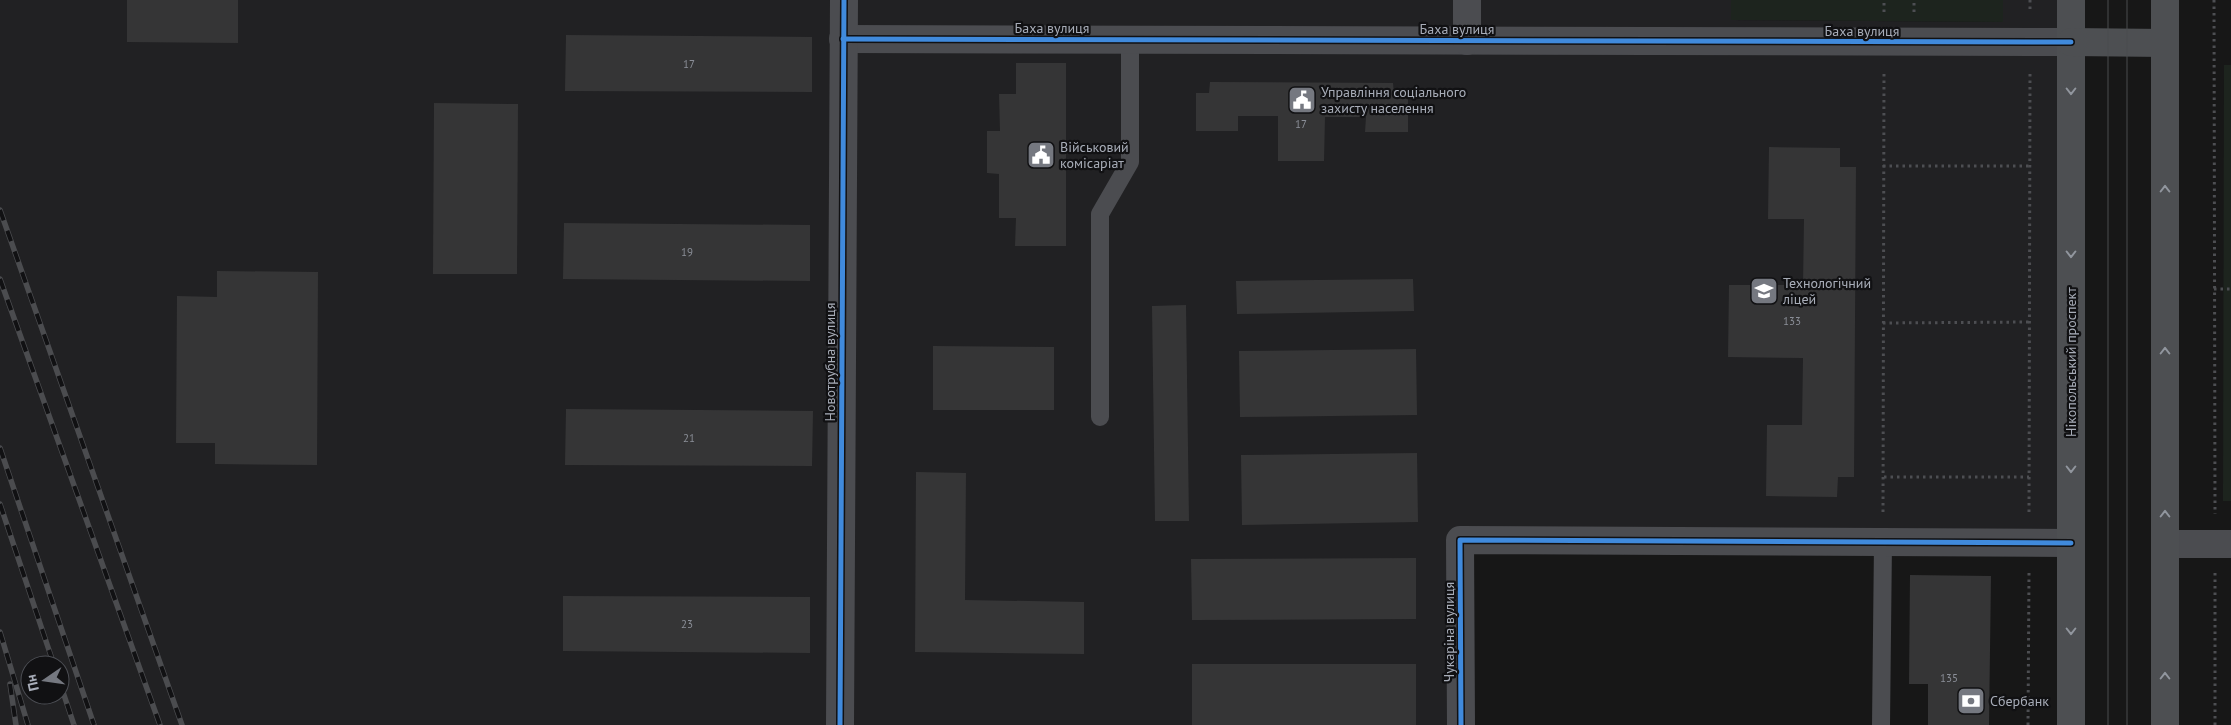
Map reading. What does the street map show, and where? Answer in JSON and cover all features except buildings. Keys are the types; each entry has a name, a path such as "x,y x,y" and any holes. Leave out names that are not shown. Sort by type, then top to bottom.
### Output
{"main road":[{"name":"Нікопольський проспект","path":"2071,0 2071,725"},
{"path":"2165,0 2165,725"},
{"name":"Баха вулиця","path":"2070,42 2165,43"}],"street":[{"name":"Новотрубна вулиця","path":"840,725 844,0"},
{"path":"1466,41 1467,0"},
{"name":"Баха вулиця","path":"844,39 2070,42"},
{"name":"Чукаріна вулиця","path":"1461,725 1460,540 1883,542"},
{"path":"1883,542 2071,543"},
{"path":"2165,544 2223,544"}],"lane":[{"path":"1100,417 1100,214 1130,162 1130,40"},
{"path":"1881,725 1883,542"}],"path":[{"path":"1883,542 1884,0"},
{"path":"2030,0 2030,12"},
{"path":"2214,0 2214,289 2223,544 2214,725"},
{"path":"2028,725 2030,73"},
{"path":"1883,166 2030,166"},
{"path":"2214,289 2231,289"},
{"path":"1883,323 2030,322"},
{"path":"1884,477 2030,477"}],"shaded area":[{"path":"0,0 1731,0 1731,20 2003,22 2003,0 2058,0 2059,532 1468,529 1468,725 0,725"},
{"path":"1731,0 2003,0 2003,22 1731,20"},
{"path":"2224,65 2231,65 2231,501 2223,501"}],"tram line":[{"path":"2108,0 2108,725"},
{"path":"2127,0 2127,725"}],"railway":[{"path":"0,210 182,725"},
{"path":"0,279 160,725"},
{"path":"0,448 94,725"},
{"path":"0,504 51,655"},
{"path":"0,632 28,725"},
{"path":"10,684 16,725"},
{"path":"67,705 74,725"}],"cycle path":[{"path":"840,725 844,0"},
{"path":"843,39 2071,42"},
{"path":"1461,725 1460,540 2071,543"}],"place":[{"name":"Управління соціального захисту населення","path":"1302,100"},
{"name":"Військовий комісаріат","path":"1041,155"},
{"name":"Технологічний ліцей","path":"1764,291"},
{"name":"Сбербанк","path":"1971,701"}]}
